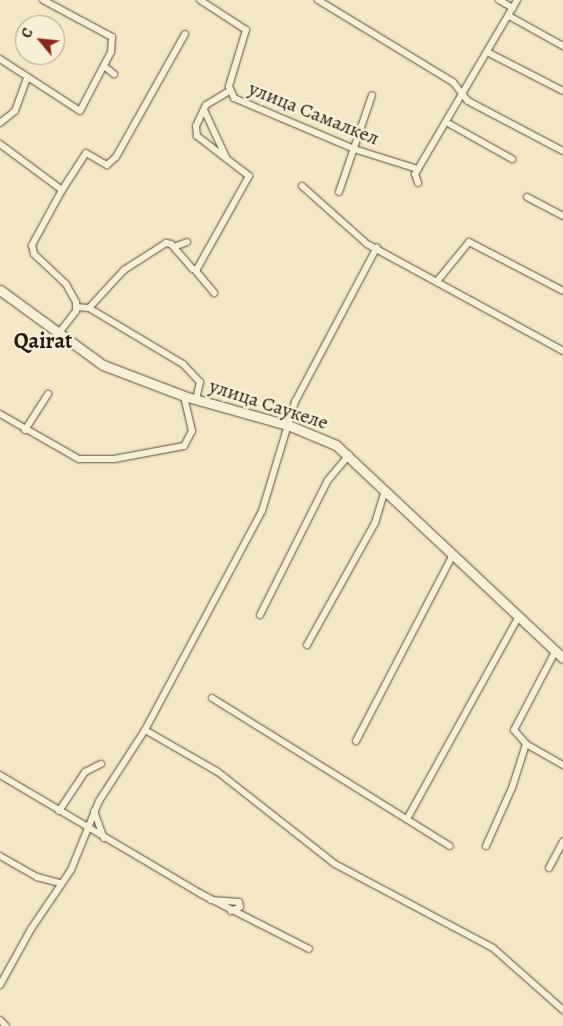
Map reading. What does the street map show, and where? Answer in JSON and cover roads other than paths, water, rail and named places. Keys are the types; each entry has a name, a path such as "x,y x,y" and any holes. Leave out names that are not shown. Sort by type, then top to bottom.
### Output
{"street":[{"path":"0,60 78,112 111,52 112,37 43,0"},
{"name":"улица Самалкел","path":"200,0 246,30 229,91 234,98 354,149 418,169"},
{"path":"318,0 453,82 468,101 563,151"},
{"path":"499,0 513,8"},
{"path":"418,183 418,169 489,53 517,0"},
{"path":"509,16 563,46"},
{"path":"77,307 66,284 32,250 62,190 86,153 107,165 116,157 184,34"},
{"path":"489,53 563,91"},
{"path":"104,66 114,74"},
{"path":"0,123 15,111 27,78"},
{"path":"195,270 249,176 197,136 204,109 229,91"},
{"path":"339,192 372,95"},
{"path":"204,109 227,160"},
{"path":"446,122 512,159"},
{"path":"0,144 62,190"},
{"path":"302,186 367,244 377,247 438,280 563,351"},
{"path":"527,197 563,216"},
{"path":"174,247 187,242"},
{"path":"438,280 469,242 563,291"},
{"path":"89,308 124,270 166,243 174,247 214,293"},
{"path":"0,985 60,882 71,870 94,811 145,730 262,511 288,425 324,343 377,247"},
{"name":"улица Саукеле","path":"0,290 103,365 184,396 322,436 349,455 385,492 563,658"},
{"path":"77,307 89,308 183,364 200,382 196,399"},
{"path":"58,334 77,307"},
{"path":"26,430 48,394"},
{"path":"0,414 79,459 114,459 175,450 184,446 192,431 184,396"},
{"path":"260,615 328,480 349,455"},
{"path":"306,645 375,523 385,492"},
{"path":"356,740 453,555"},
{"path":"407,819 518,618"},
{"path":"555,652 514,730 526,744 563,766"},
{"path":"212,698 450,846"},
{"path":"145,730 218,772 335,864 493,948 563,1010"},
{"path":"486,846 512,788 526,744"},
{"path":"59,811 85,772 101,764"},
{"path":"1,777 210,900 309,949"},
{"path":"94,811 104,838"},
{"path":"549,868 563,842"},
{"path":"0,856 37,877 60,882"},
{"path":"210,900 239,902 240,906 231,911"},
{"path":"0,1020 6,1026"}],"district":[{"name":"Qairat","path":"43,342"}]}
